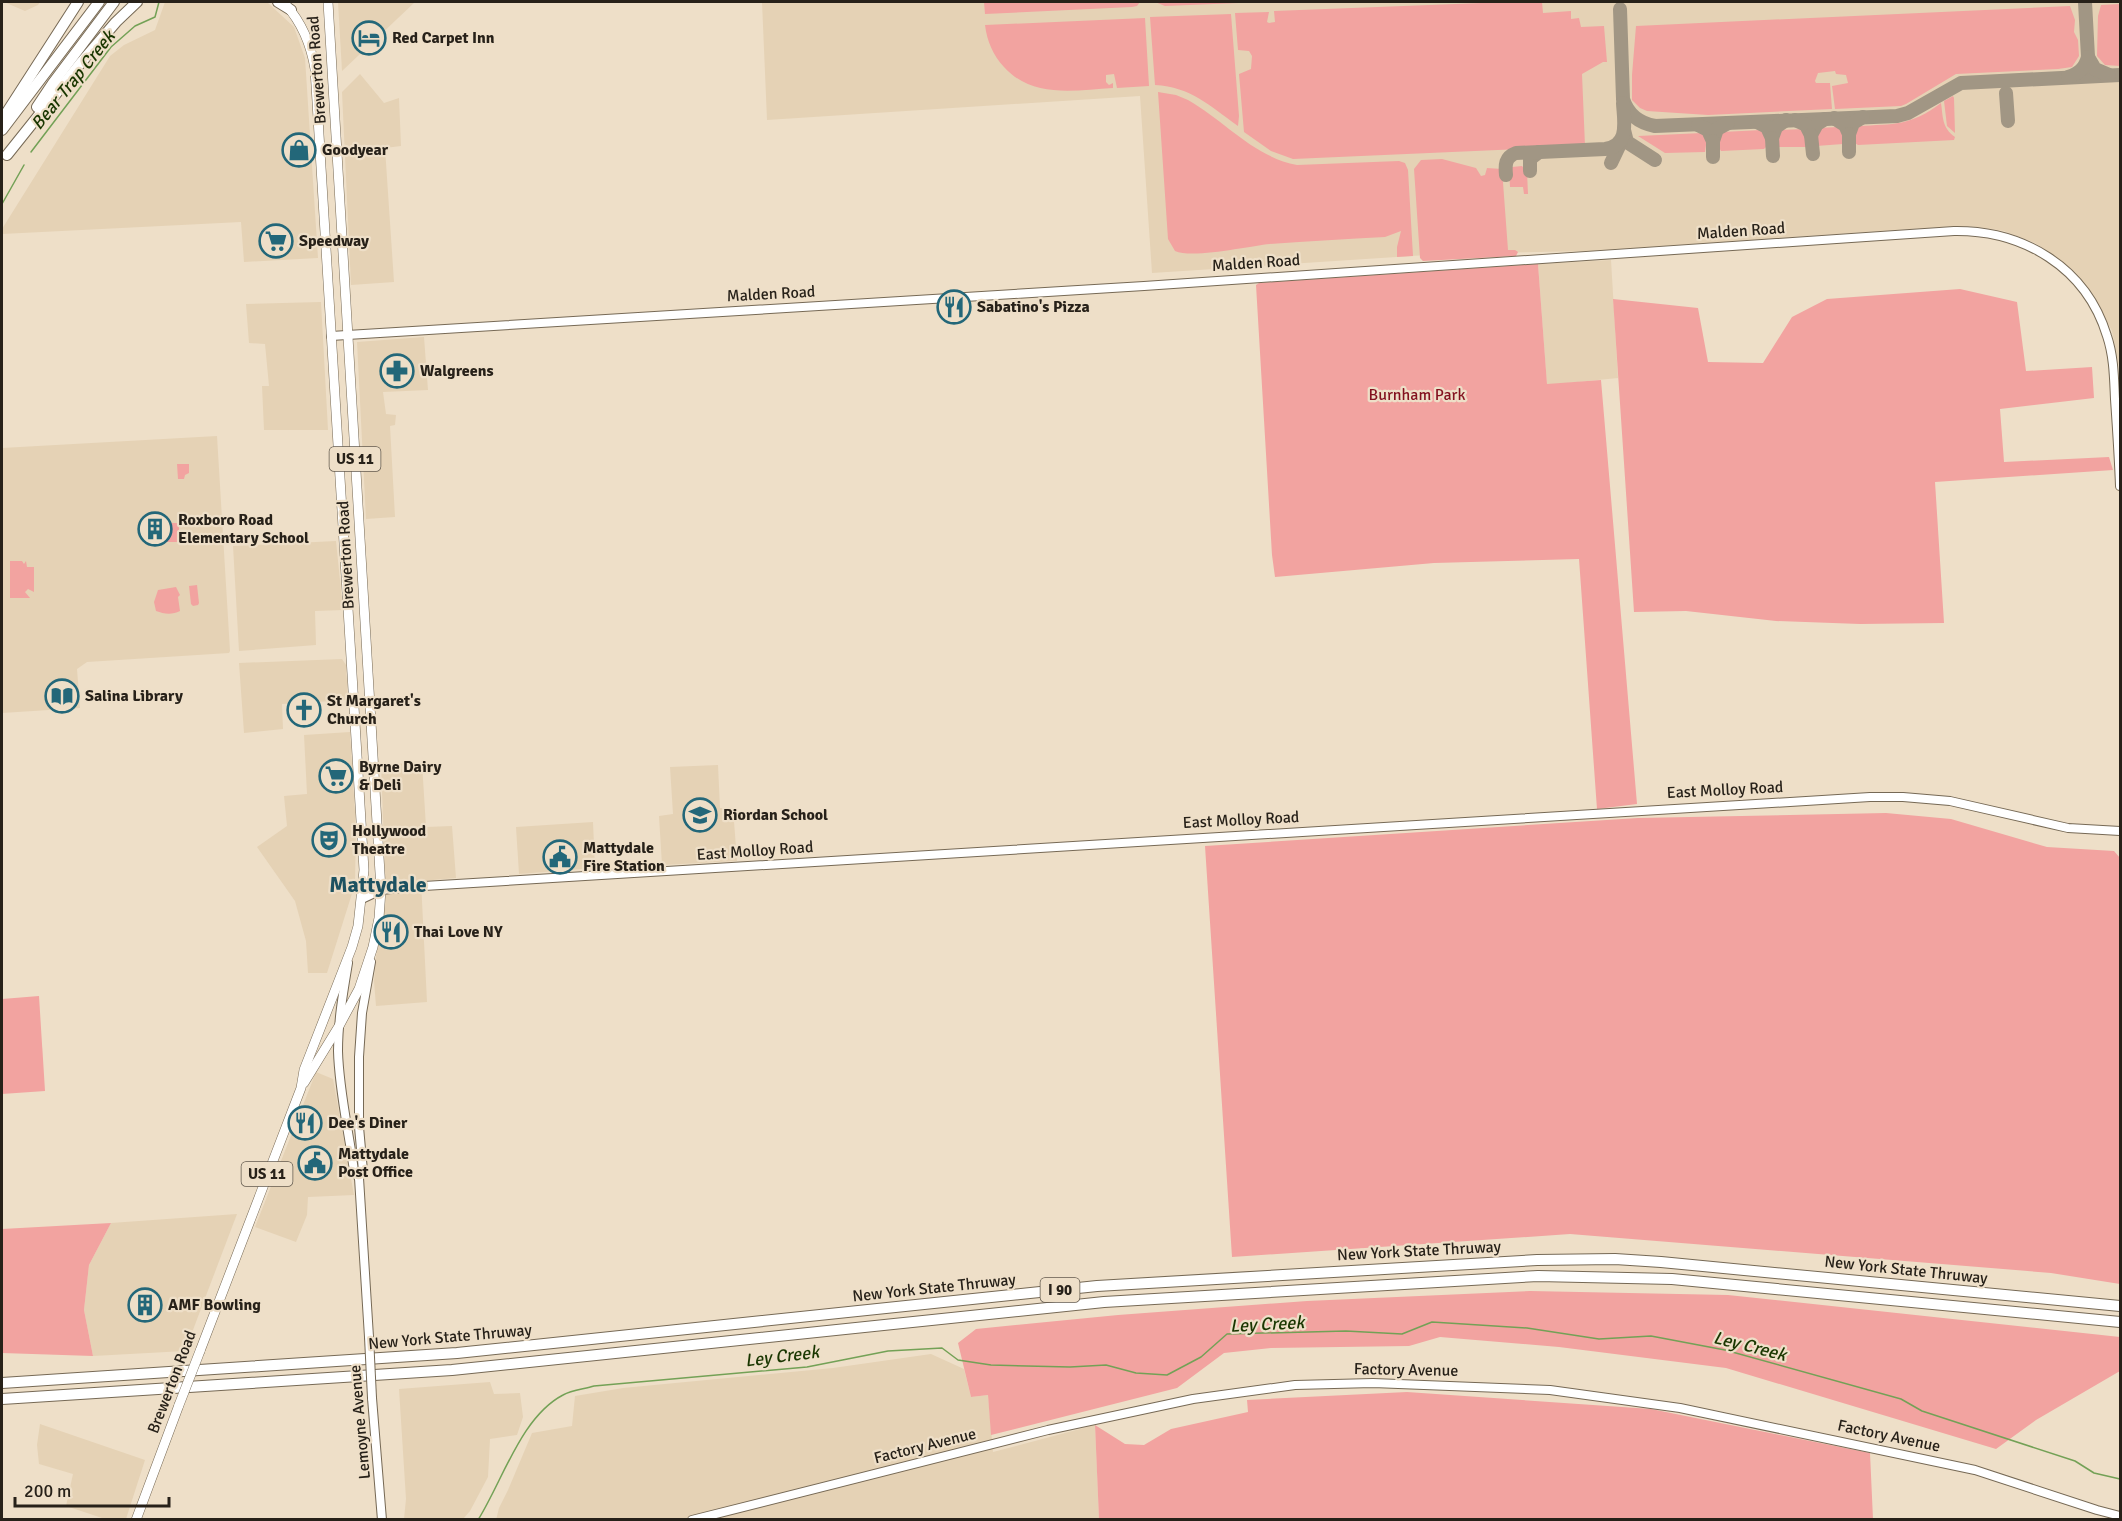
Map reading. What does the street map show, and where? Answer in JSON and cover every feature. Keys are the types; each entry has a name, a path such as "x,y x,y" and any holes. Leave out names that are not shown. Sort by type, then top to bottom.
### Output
{"highway":[{"path":"2,120 78,2"},
{"path":"2,130 99,2"},
{"path":"4,159 53,83 114,2"},
{"path":"4,159 79,64 137,2"},
{"path":"278,2 287,6"},
{"name":"New York State Thruway","path":"2,1383 457,1353 1098,1286 1537,1260 1615,1259 1661,1262 2121,1306"},
{"name":"New York State Thruway","path":"2,1398 452,1370 1104,1302 1538,1276 1682,1280 2121,1322"}],"main road":[{"name":"Brewerton Road","path":"136,1520 301,1088 359,989 373,947 379,918 381,890 327,2"},
{"name":"Brewerton Road","path":"287,6 302,27 315,69 364,855 362,899 352,947 304,1070 301,1088"}],"street":[{"name":"Malden Road","path":"331,336 1969,231 1990,233 2019,241 2053,259 2081,287 2103,322 2113,364 2121,486"},
{"name":"East Molloy Road","path":"362,899 381,890 1870,796 1950,801 2068,828 2121,831"},
{"name":"Lemoyne Avenue","path":"352,947 341,999 338,1052 354,1171 359,1178 382,1520"},
{"name":"Lemoyne Avenue","path":"359,1178 363,1171 359,1127 359,1057 362,1013 373,947"},
{"name":"Factory Avenue","path":"692,1520 1048,1430 1172,1403 1295,1385 1373,1383 1550,1390 1680,1408 1975,1470 2121,1516"}],"shaded area":[{"path":"4,2 40,2 25,11"},
{"path":"165,2 267,2 294,27 305,58 318,258 244,262 241,222 2,234 2,229 110,56 124,45 155,30"},
{"path":"338,2 415,2 342,71"},
{"path":"762,2 2120,2 2120,389 2119,367 2112,331 2093,295 2075,272 2035,243 2004,231 1978,227 1959,226 1593,251 1442,254 1152,273 1140,96 767,120"},
{"path":"360,74 384,103 399,98 401,146 385,148 394,282 351,285 342,92"},
{"path":"1611,260 1618,378 1547,385 1538,264"},
{"path":"321,302 328,430 264,430 262,386 269,386 265,344 249,343 246,304"},
{"path":"424,337 428,390 383,392 386,414 396,415 395,425 390,426 395,517 366,519 357,342"},
{"path":"217,436 229,653 87,662 77,669 80,708 2,713 2,448"},
{"path":"336,541 343,610 315,611 316,645 239,651 233,546"},
{"path":"342,659 346,665 348,700 282,704 283,729 244,733 239,663"},
{"path":"350,732 356,827 355,884 327,973 308,973 306,941 295,901 257,847 287,826 284,796 307,794 304,735"},
{"path":"422,763 426,827 452,826 456,878 421,881 427,1002 376,1006 374,981 376,957 386,899 381,764"},
{"name":"Riordan School","path":"718,765 720,808 733,808 737,861 662,865 659,816 673,814 670,767"},
{"path":"593,822 595,868 519,874 516,827"},
{"path":"316,1072 333,1079 354,1195 308,1197 307,1215 296,1242 255,1227"},
{"path":"237,1214 185,1351 93,1356 84,1310 89,1265 111,1223"},
{"path":"931,1354 964,1369 971,1397 988,1395 993,1452 1095,1425 1099,1519 496,1520 499,1508 532,1433 572,1426 575,1396 623,1388 833,1368"},
{"path":"490,1382 494,1394 520,1393 523,1417 517,1435 490,1439 488,1477 470,1511 463,1519 404,1519 406,1499 399,1389"},
{"path":"40,1424 145,1460 126,1519 105,1519 66,1506 73,1474 39,1464 37,1445"}],"green space":[{"path":"984,2 1140,2 1137,6 1132,7 985,14"},
{"path":"1155,2 1263,2 1165,6"},
{"path":"1542,2 1543,13 1571,11 1571,19 1579,18 1581,27 1604,26 1607,62 1582,74 1585,146 1293,159 1271,151 1244,132 1239,74 1251,69 1252,56 1249,51 1238,50 1235,13 1269,12 1267,22 1269,23 1275,22 1274,11"},
{"path":"2120,4 2120,66 2105,65 2097,56 2098,16 2101,5"},
{"path":"2070,6 2075,20 2074,32 2078,40 2079,56 2072,67 1956,74 1901,106 1835,109 1832,86 1848,83 1846,75 1836,74 1835,71 1818,73 1815,81 1816,83 1830,83 1832,109 1708,115 1647,111 1632,100 1636,26"},
{"path":"1231,14 1238,126 1190,94 1179,89 1155,85 1150,17"},
{"path":"1145,18 1149,86 1117,88 1114,74 1106,75 1106,82 1109,85 1113,83 1113,88 1069,91 1041,88 1015,77 994,53 985,25"},
{"path":"1158,92 1188,100 1253,146 1281,161 1297,165 1399,161 1405,163 1408,170 1413,256 1397,257 1401,231 1385,237 1270,244 1207,253 1194,254 1175,251 1168,239"},
{"path":"1953,96 1955,133 1947,126 1944,101"},
{"path":"1941,103 1944,122 1955,137 1954,140 1858,145 1855,143 1855,131 1858,126 1892,124 1911,120"},
{"path":"1838,127 1843,133 1843,144 1816,146 1815,135 1818,128"},
{"path":"1804,129 1809,139 1807,147 1779,147 1780,130"},
{"path":"1762,130 1766,135 1767,146 1764,149 1721,151 1718,144 1722,132"},
{"path":"1702,133 1707,138 1705,152 1665,153 1638,136"},
{"path":"1442,159 1476,168 1481,176 1485,175 1487,168 1502,169 1508,250 1518,252 1516,256 1423,261 1420,258 1414,169 1421,160"},
{"path":"1522,166 1527,172 1528,194 1524,194 1523,187 1510,187 1509,169"},
{"name":"Burnham Park","path":"1538,264 1547,384 1601,380 1637,804 1597,809 1579,559 1434,563 1275,577 1256,285"},
{"path":"1960,289 2017,302 2026,371 2092,367 2094,398 2000,409 2004,462 2109,457 2113,470 1935,482 1944,623 1860,624 1776,621 1686,611 1634,612 1613,299 1698,308 1708,362 1763,363 1792,317 1827,299"},
{"path":"177,464 189,464 189,473 184,479 178,479"},
{"path":"167,523 179,523 179,542 167,542"},
{"path":"10,561 22,561 24,564 26,561 27,567 34,567 34,592 28,589 25,592 30,598 10,598"},
{"path":"197,585 199,603 193,606 189,586"},
{"path":"176,587 180,595 178,597 180,611 168,614 156,611 154,602 158,590"},
{"path":"1886,813 1951,819 2047,847 2114,851 2120,858 2120,1284 2051,1273 1570,1234 1232,1257 1205,846 1638,818"},
{"path":"39,996 45,1091 2,1094 2,999"},
{"path":"111,1223 89,1265 84,1310 93,1356 2,1353 2,1229"},
{"path":"1530,1291 1728,1295 2120,1337 2120,1371 2036,1420 1996,1449 1726,1368 1559,1347 1440,1337 1409,1346 1271,1348 1224,1353 1177,1388 991,1435 988,1395 971,1397 958,1343 976,1329 1118,1315 1307,1301"},
{"path":"1407,1392 1651,1409 1870,1453 1873,1519 1099,1519 1095,1425 1125,1444 1144,1445 1171,1429 1248,1412 1247,1400"}],"waterway":[{"name":"Bear Trap Creek","path":"31,152 111,47 135,26 155,17 159,2"},
{"name":"Bear Trap Creek","path":"2,204 24,165"},
{"name":"Ley Creek","path":"478,1520 514,1451 536,1418 548,1405 563,1395 594,1386 807,1367 888,1351 942,1348 958,1360 991,1365 1070,1367 1106,1365 1136,1373 1167,1375 1201,1357 1227,1334 1346,1331 1402,1334 1432,1322 1527,1328 1599,1339 1651,1336 1725,1350 1901,1399 1922,1411 2075,1461 2094,1473 2120,1479"}],"taxiway":[{"path":"2085,2 2088,57"},
{"path":"1620,9 1623,99 1628,110 1635,117 1655,126 1897,116 1908,113 1961,83 2120,75"},
{"path":"2068,77 2081,70 2088,57 2095,69 2109,75"},
{"path":"2006,93 2008,121"},
{"path":"1506,175 1506,162 1516,153 1613,147 1622,138 1624,132 1623,103"},
{"path":"1834,118 1845,125 1849,134 1853,123 1863,117"},
{"path":"1795,120 1806,125 1811,135 1817,124 1825,119"},
{"path":"1757,122 1767,127 1772,138 1776,127 1786,120"},
{"path":"1698,125 1708,130 1713,141 1717,129 1728,123"},
{"path":"1624,130 1627,142 1655,160"},
{"path":"1849,134 1849,152"},
{"path":"1811,135 1813,154"},
{"path":"1772,138 1773,156"},
{"path":"1713,141 1713,157"},
{"path":"1611,163 1621,142"},
{"path":"1530,171 1530,159 1539,152"}],"place":[{"name":"Red Carpet Inn","path":"369,38"},
{"name":"Goodyear","path":"299,150"},
{"name":"Speedway","path":"276,241"},
{"name":"Sabatino's Pizza","path":"954,307"},
{"name":"Walgreens","path":"397,371"},
{"name":"Roxboro Road Elementary School","path":"155,529"},
{"name":"Salina Library","path":"62,696"},
{"name":"St Margaret's Church","path":"304,710"},
{"name":"Byrne Dairy & Deli","path":"336,776"},
{"name":"Riordan School","path":"700,815"},
{"name":"Hollywood Theatre","path":"329,840"},
{"name":"Mattydale Fire Station","path":"560,857"},
{"name":"Thai Love NY","path":"391,932"},
{"name":"Dee's Diner","path":"305,1123"},
{"name":"Mattydale Post Office","path":"315,1163"},
{"name":"AMF Bowling","path":"145,1305"}],"district":[{"name":"Mattydale","path":"378,884"}]}
